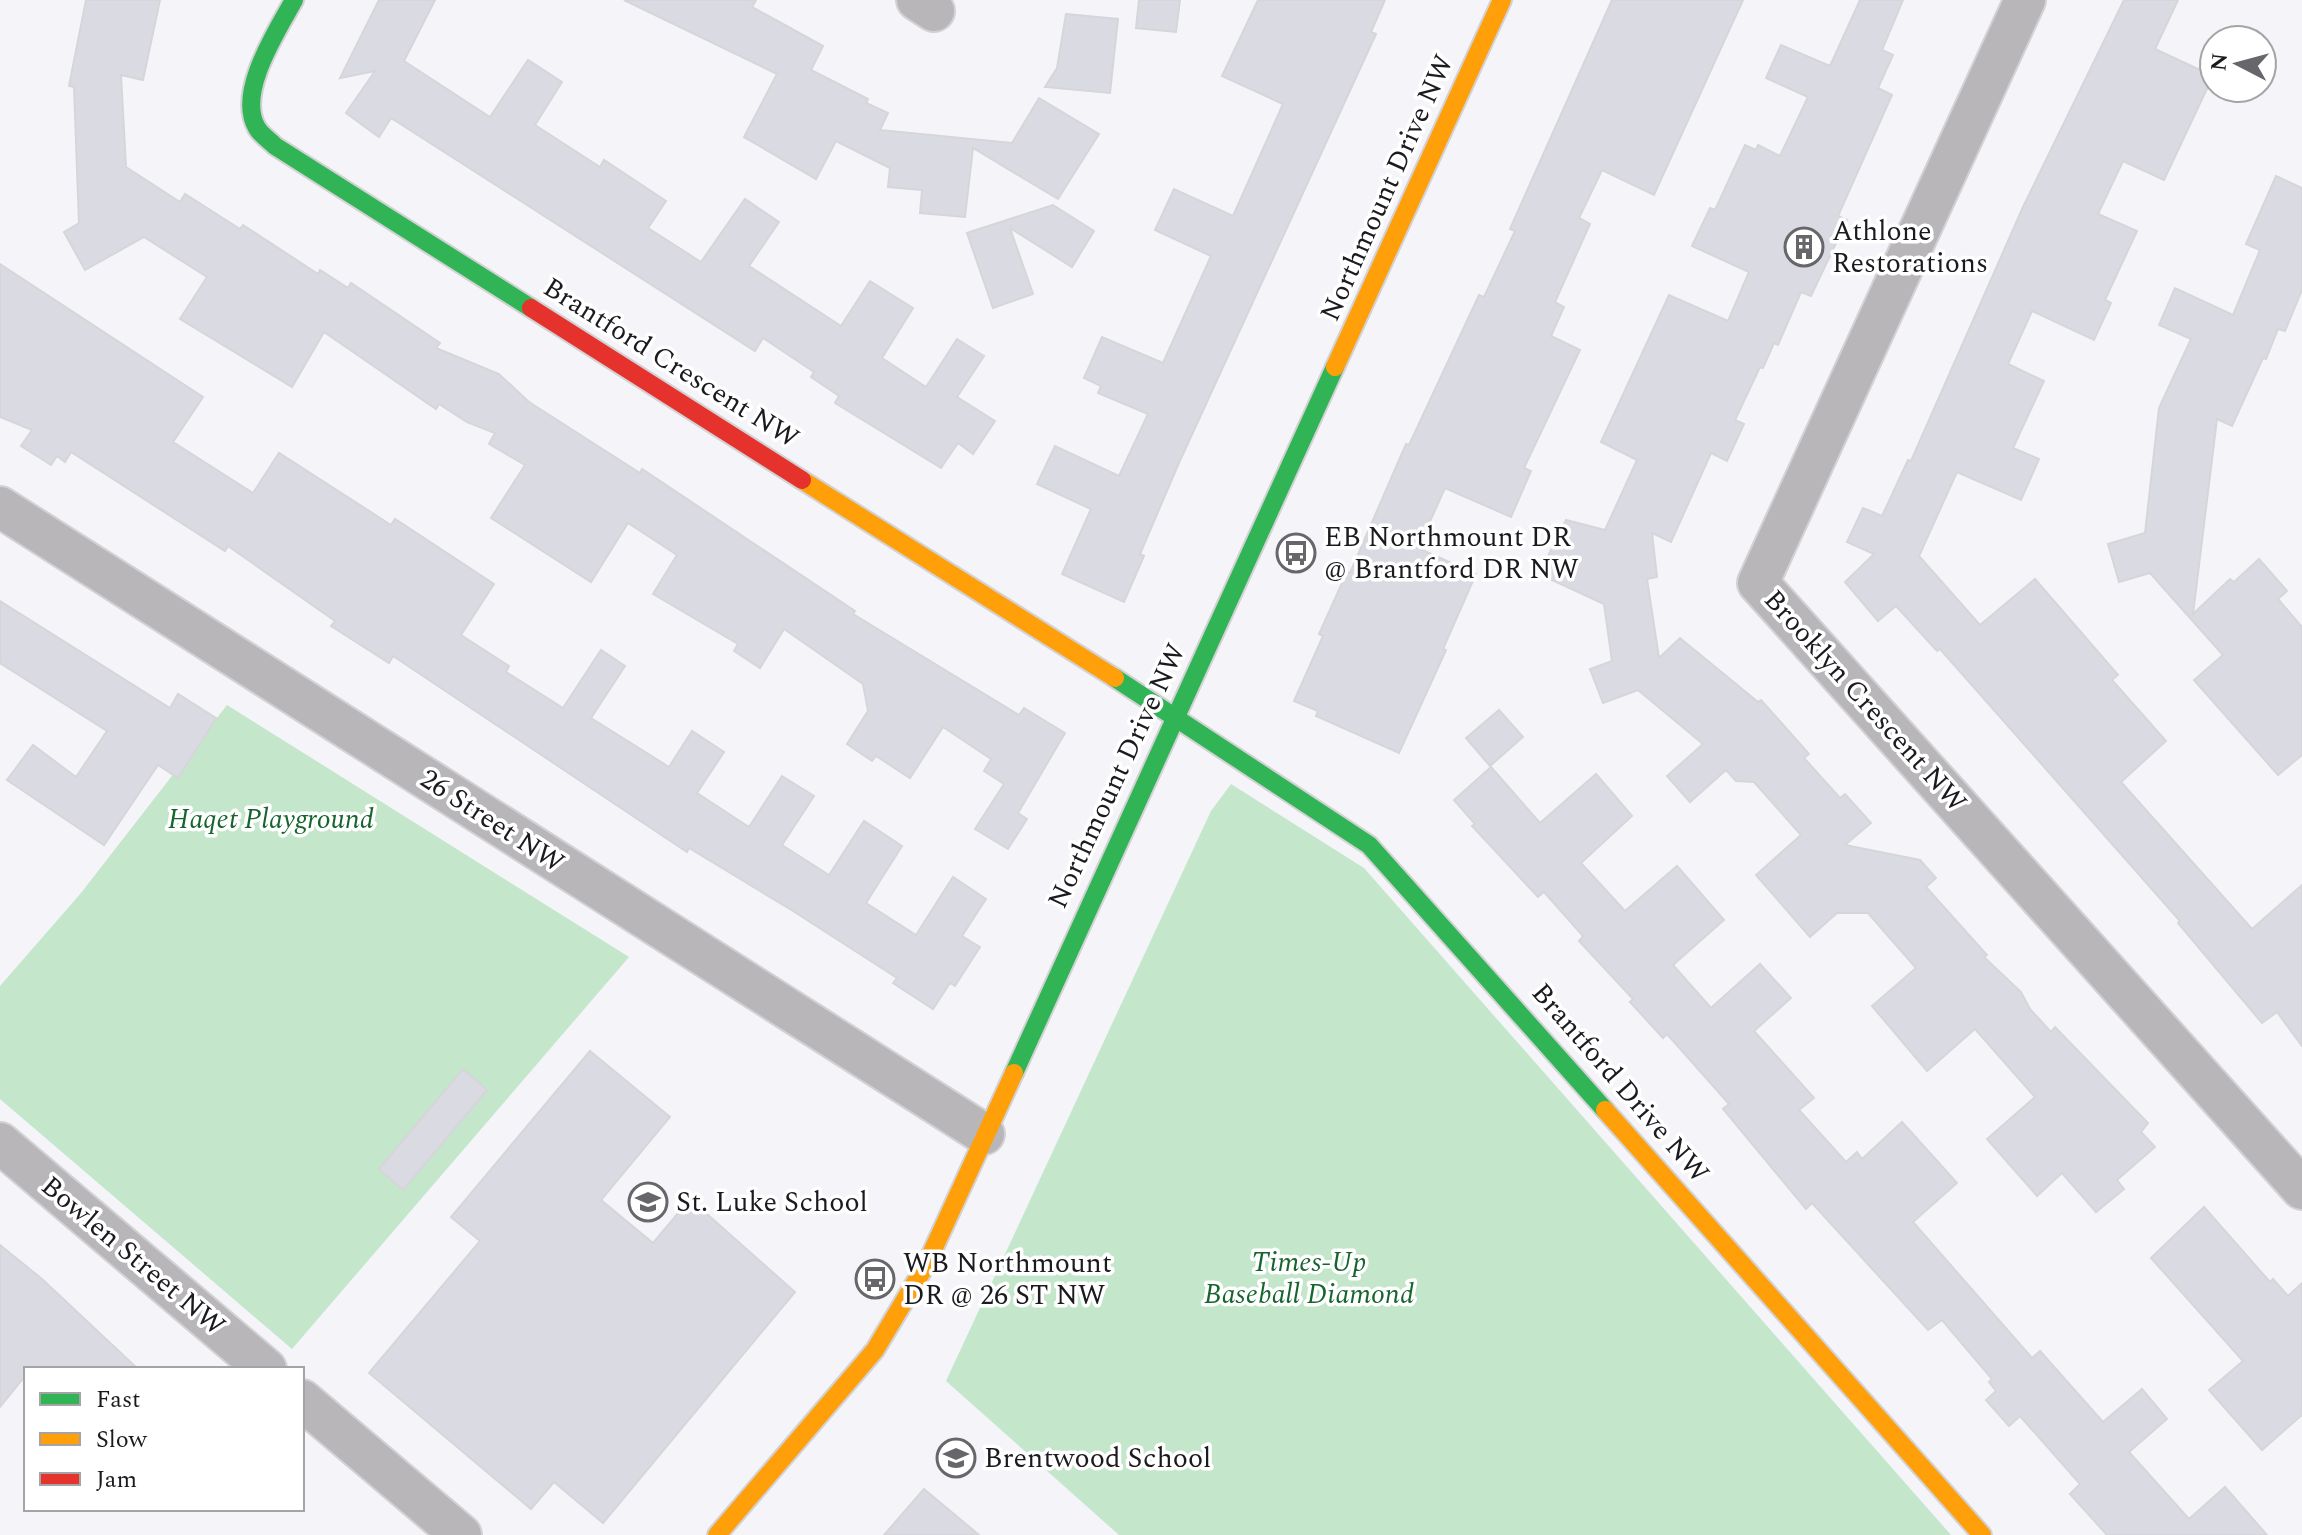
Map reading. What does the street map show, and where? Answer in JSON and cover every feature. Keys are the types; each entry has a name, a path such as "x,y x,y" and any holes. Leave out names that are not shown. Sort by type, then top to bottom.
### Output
{"street":[{"name":"Brantford Crescent NW","path":"294,0 259,68 252,92 257,127 275,146 1174,716"},
{"name":"Northmount Drive NW","path":"717,1535 890,1327 927,1263 1174,716 1333,378 1502,0"},
{"name":"Brooklyn Crescent NW","path":"2025,0 1758,583 2302,1189"},
{"name":"26 Street NW","path":"0,507 984,1134"},
{"name":"Brantford Drive NW","path":"1174,716 1384,857 1982,1535"},
{"name":"Bowlen Street NW","path":"0,1143 264,1367"},
{"path":"304,1402 461,1535"}],"green space":[{"name":"Haqet Playground","path":"227,705 629,957 292,1349 0,1099 0,986 81,893"},
{"name":"Times-Up Baseball Diamond","path":"1231,784 1364,868 1951,1535 1119,1535 946,1381 1211,811"}],"building":[{"path":"86,0 160,0 143,80 121,75 126,167 180,202 185,194 240,229 243,225 318,274 320,270 348,288 351,283 440,343 436,348 499,374 529,402 640,473 642,469 855,611 853,614 1019,715 1024,708 1065,733 1018,813 1027,819 1008,849 975,829 1004,784 984,771 991,759 943,727 910,778 876,756 872,761 847,744 868,711 863,684 784,629 760,668 734,651 738,644 653,594 677,555 628,523 591,582 491,518 525,465 489,444 495,433 467,422 439,404 436,409 324,332 292,387 180,319 207,277 144,237 85,270 64,232 79,223 74,87 69,86"},
{"path":"379,0 435,0 404,61 490,117 528,60 562,82 535,125 600,167 604,160 666,201 648,228 701,262 745,199 779,222 749,266 841,326 870,281 913,308 882,358 926,387 957,339 984,356 957,397 995,421 973,454 958,443 941,468 835,403 839,396 811,377 814,372 763,338 755,351 391,118 379,137 346,113 375,71 340,78"},
{"path":"624,0 756,0 752,7 823,46 811,70 868,99 866,103 888,113 880,130 1012,143 1039,98 1099,134 1058,199 973,148 965,217 920,213 922,190 888,187 890,168 836,141 816,179 744,137 777,74"},
{"path":"1139,0 1180,0 1176,32 1136,28"},
{"path":"1258,0 1385,0 1371,32 1376,34 1178,465 1140,554 1144,556 1124,602 1062,574 1091,509 1037,484 1055,446 1119,476 1148,414 1098,393 1101,386 1084,378 1102,337 1163,363 1211,256 1155,230 1174,189 1233,216 1283,104 1222,76"},
{"path":"1612,0 1743,0 1654,195 1602,170 1579,218 1590,224 1555,302 1564,307 1551,336 1580,350 1524,468 1531,471 1511,517 1445,488 1418,548 1476,574 1443,649 1446,650 1399,753 1316,716 1318,711 1294,701 1323,636 1319,634 1347,572 1350,573 1406,444 1409,445 1479,295 1484,297 1515,231 1510,229"},
{"path":"1860,0 1903,0 1882,50 1893,55 1878,88 1892,95 1838,216 1847,220 1811,296 1801,292 1778,345 1774,343 1763,368 1760,367 1735,420 1744,424 1727,461 1711,453 1671,542 1652,533 1657,577 1647,579 1659,658 1680,638 1758,702 1761,700 1809,754 1804,758 1840,798 1845,794 1871,823 1845,845 1920,860 1936,878 1926,887 1987,955 1984,957 2021,992 2030,1009 2051,1032 2055,1027 2148,1123 2141,1132 2155,1147 2117,1180 2124,1189 2096,1212 2062,1173 2037,1196 1987,1139 2035,1097 1975,1029 1927,1071 1872,1006 1916,968 1868,913 1837,913 1810,937 1756,875 1801,835 1754,782 1736,781 1726,770 1690,802 1667,776 1703,744 1638,690 1603,703 1590,669 1612,661 1604,604 1539,574 1566,520 1605,530 1637,460 1601,442 1669,295 1728,321 1749,272 1692,246 1710,208 1715,210 1745,145 1756,150 1758,145 1780,156 1808,97 1766,78 1781,45 1830,66"},
{"path":"2124,0 2178,0 2155,49 2198,69 2200,104 2164,180 2123,161 2098,214 2137,231 2105,300 2111,303 2094,340 2032,311 2008,364 2044,381 2013,448 2039,459 2021,500 1957,472 1919,556 1980,625 2035,579 2118,675 2112,680 2166,741 2121,782 2252,929 2302,885 2302,1046 2277,1012 2262,1023 2178,923 2180,921 1940,649 1937,651 1896,606 1878,621 1845,582 1874,554 1847,542 1863,508 1882,516 1908,460 1911,461 2023,207"},
{"path":"1066,14 1118,19 1110,93 1045,87 1057,68"},
{"path":"2276,176 2302,188 2302,290 2285,331 2278,329 2232,426 2217,419 2193,614 2230,579 2234,582 2259,559 2287,591 2278,599 2302,627 2302,755 2278,775 2194,680 2223,655 2150,573 2119,582 2108,544 2145,533 2159,408 2191,339 2159,325 2175,288 2233,315 2260,250 2246,244"},
{"path":"1053,205 1094,231 1072,267 1010,228 1033,294 993,308 967,233"},
{"path":"0,264 203,397 173,442 253,493 279,453 391,525 395,519 494,584 461,635 509,666 506,672 563,708 601,650 625,666 591,718 669,767 692,731 724,752 697,793 749,827 782,776 814,796 782,845 829,875 864,821 902,846 866,903 916,935 953,877 986,899 962,936 980,947 955,986 950,983 933,1009 893,983 897,978 689,848 687,852 393,656 389,663 331,626 335,621 228,546 225,551 71,452 65,462 57,456 51,465 21,446 32,430 0,417"},
{"path":"0,601 170,708 178,694 216,718 178,778 158,765 104,845 7,780 33,745 76,777 107,731 0,663"},
{"path":"1499,710 1523,737 1490,766 1466,738"},
{"path":"1491,767 1540,823 1596,774 1632,816 1581,863 1625,911 1677,866 1724,920 1673,965 1711,1008 1760,964 1791,998 1754,1031 1814,1098 1799,1110 1846,1162 1857,1152 1862,1159 1902,1122 1957,1183 1913,1222 2032,1358 2040,1351 2103,1422 2142,1389 2167,1419 2129,1452 2189,1519 2225,1487 2267,1535 2107,1535 2070,1494 2080,1484 2020,1416 2009,1426 1986,1400 1996,1391 1989,1382 1992,1379 1942,1320 1928,1330 1812,1203 1806,1209 1723,1109 1729,1104 1667,1034 1663,1038 1630,1002 1633,999 1579,941 1583,936 1544,892 1538,897 1472,826 1475,824 1454,800"},
{"path":"590,1051 670,1117 601,1200 653,1243 690,1199 795,1292 603,1523 554,1482 531,1509 369,1373 480,1241 451,1217"},
{"path":"463,1069 487,1090 403,1190 379,1169"},
{"path":"2204,1207 2270,1282 2273,1279 2288,1296 2302,1283 2302,1415 2262,1450 2209,1390 2243,1361 2151,1258"},
{"path":"0,1245 42,1279 136,1367 24,1367 24,1377 0,1407"},
{"path":"924,1489 979,1535 884,1535"}],"traffic: fast":[{"path":"294,0 269,45 255,80 252,114 259,131 275,146 531,308"},
{"path":"1014,1073 1335,367"},
{"path":"1115,678 1369,845 1605,1110"}],"traffic: slow":[{"path":"1335,367 1502,0"},
{"path":"802,480 1115,678"},
{"path":"717,1535 875,1350 927,1263 1014,1073"},
{"path":"1605,1110 1982,1535"}],"traffic: jam":[{"path":"531,308 802,480"}],"place":[{"name":"Athlone Restorations","path":"1804,247"},
{"name":"EB Northmount DR @ Brantford DR NW","path":"1296,553"},
{"name":"St. Luke School","path":"648,1202"},
{"name":"WB Northmount DR @ 26 ST NW","path":"875,1279"},
{"name":"Brentwood School","path":"956,1458"}]}
